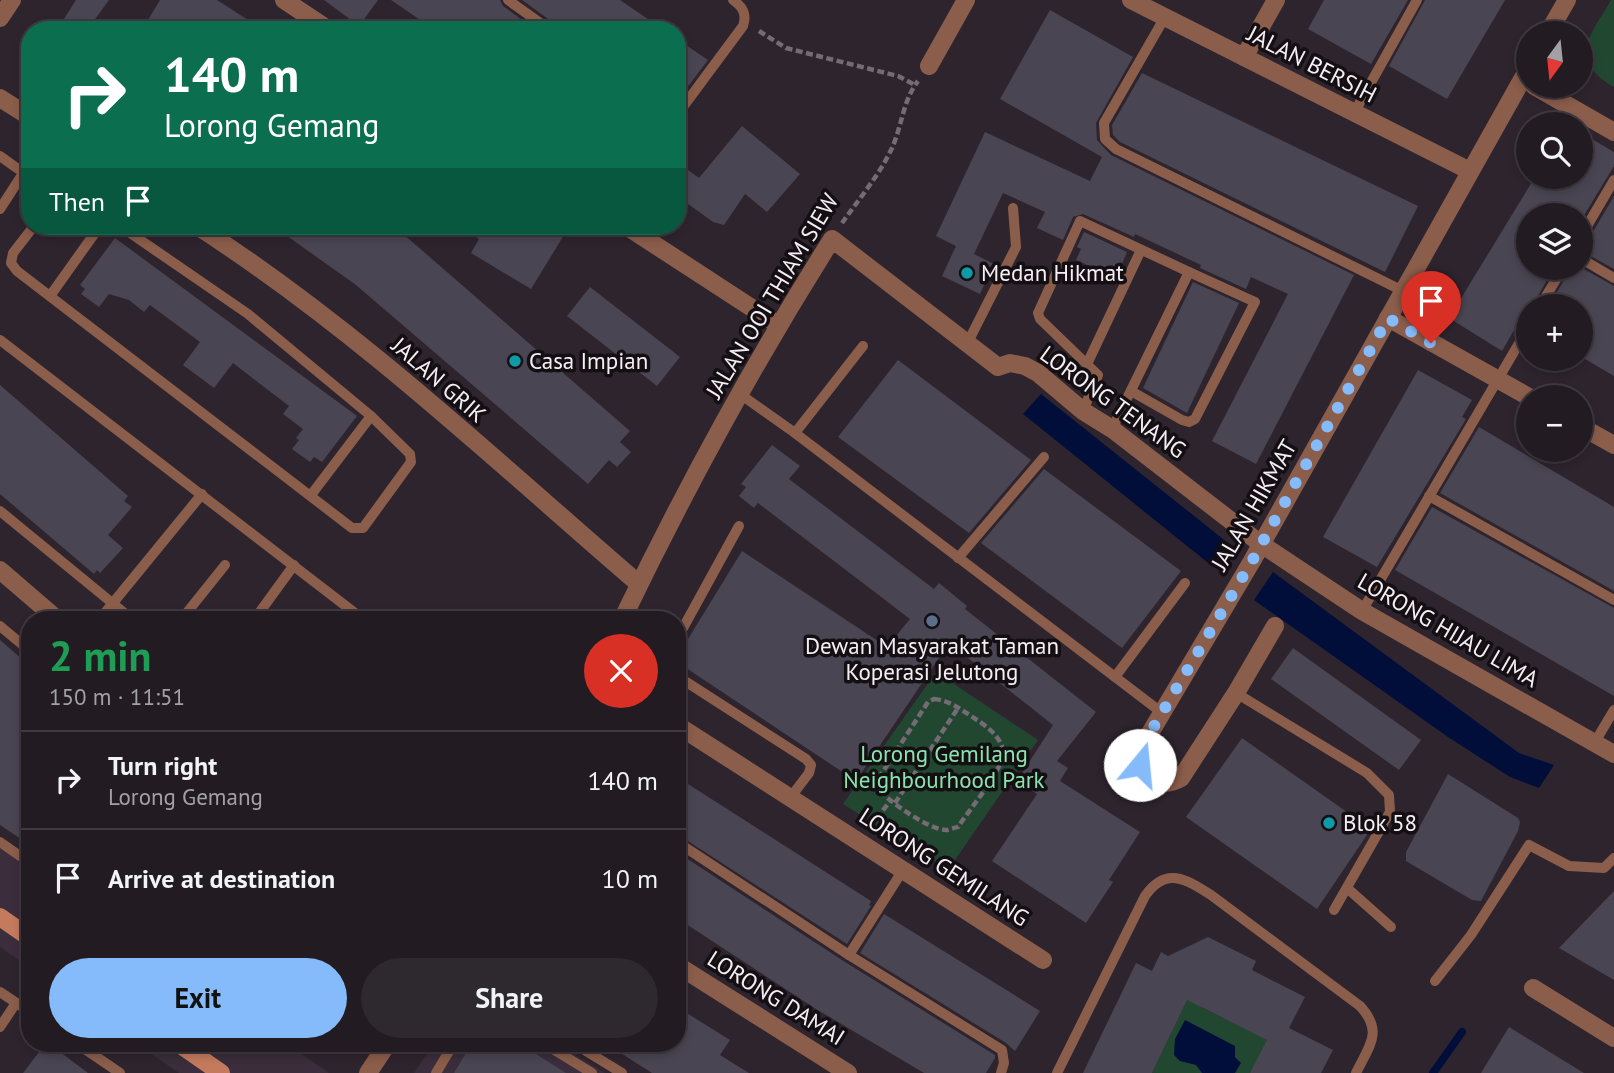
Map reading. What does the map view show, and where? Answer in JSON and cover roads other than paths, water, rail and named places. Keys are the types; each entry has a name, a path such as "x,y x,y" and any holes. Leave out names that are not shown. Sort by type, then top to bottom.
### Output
{"main road":[{"path":"0,917 21,932"},
{"path":"191,1052 221,1073"}],"street":[{"path":"0,18 12,0"},
{"path":"284,0 316,21"},
{"path":"929,66 966,0"},
{"name":"JALAN BERSIH","path":"1132,0 1470,171"},
{"path":"1244,57 1276,0"},
{"path":"1555,21 1566,0"},
{"path":"0,98 21,111"},
{"name":"JALAN HIKMAT","path":"1275,626 1181,778 1164,784 1147,777 1142,771 1140,750 1252,561 1470,171 1516,98"},
{"path":"1559,98 1614,132"},
{"name":"JALAN GRIK","path":"211,235 335,323 639,584"},
{"path":"640,235 778,325"},
{"name":"LORONG TENANG","path":"832,239 998,367 1010,363 1038,373 1083,411 1112,429 1261,544"},
{"name":"JALAN OOI THIAM SIEW","path":"626,611 778,325 832,239"},
{"path":"1388,318 1516,390"},
{"path":"1593,433 1614,444"},
{"name":"LORONG HIJAU LIMA","path":"1261,544 1362,611 1614,754"},
{"path":"0,569 48,611"},
{"name":"LORONG GEMILANG","path":"686,731 1043,960"},
{"name":"LORONG DAMAI","path":"686,971 848,1073"},
{"path":"1533,988 1614,1038"},
{"path":"368,1073 382,1052"}],"lane":[{"path":"508,0 537,21"},
{"path":"686,102 746,19 744,11 733,0"},
{"path":"1354,113 1417,0"},
{"path":"1165,17 1104,123 1105,139 1115,149 1404,291"},
{"path":"0,156 21,171"},
{"path":"0,209 21,180"},
{"path":"1593,216 1614,180"},
{"path":"968,342 1016,247 1013,208"},
{"path":"1083,411 1098,376 1040,319 1038,313 1080,221 1255,302 1195,419 1189,422 1182,420 1131,391"},
{"path":"27,235 13,253 11,263 17,271 352,528 363,528 412,458 371,416 248,314 133,235"},
{"path":"50,296 93,235"},
{"path":"1087,364 1142,250"},
{"path":"1593,266 1614,278"},
{"path":"1112,429 1189,272"},
{"path":"0,340 353,611"},
{"path":"795,433 863,346"},
{"path":"1362,611 1516,348"},
{"path":"740,394 1161,712"},
{"path":"311,495 371,416"},
{"path":"958,558 1044,457"},
{"path":"106,611 202,494"},
{"path":"1429,496 1614,600"},
{"path":"0,511 122,611"},
{"path":"686,623 739,526"},
{"path":"188,611 225,565"},
{"path":"261,611 295,565"},
{"path":"1115,677 1185,583"},
{"path":"0,626 21,644"},
{"path":"686,682 806,758 810,765 809,773 790,798"},
{"path":"1236,693 1367,773 1389,795 1390,812 1334,910"},
{"path":"1595,742 1614,710"},
{"path":"0,842 21,857"},
{"path":"1435,981 1471,935 1529,845 1569,866 1604,868 1614,858"},
{"path":"686,848 849,955 1002,1050 1004,1063 1001,1073"},
{"path":"849,955 903,870"},
{"path":"1057,1073 1145,896 1154,883 1171,876 1193,883 1212,895 1360,1006 1369,1016 1374,1037 1356,1073"},
{"path":"1347,888 1391,927"},
{"path":"0,992 21,1006"},
{"path":"0,1027 16,1003"},
{"path":"89,1052 120,1073"},
{"path":"436,1073 449,1052"},
{"path":"558,1052 592,1073"},
{"path":"588,1052 622,1073"}],"water":[{"path":"1041,394 1228,543 1212,566 1023,414"},
{"path":"1273,572 1519,753 1554,765 1539,788 1510,777 1448,737 1254,600"},
{"path":"1185,1020 1235,1046 1235,1057 1241,1063 1235,1073 1202,1073 1196,1065 1180,1061 1174,1055 1175,1039"}],"waterway":[{"path":"1433,1073 1462,1032"}],"place":[{"name":"Medan Hikmat","path":"967,273"},
{"name":"Casa Impian","path":"515,361"},
{"name":"Dewan Masyarakat Taman Koperasi Jelutong","path":"932,621"},
{"name":"Blok 58","path":"1329,823"}],"park label":[{"name":"Lorong Gemilang Neighbourhood Park","path":"944,767"}]}
